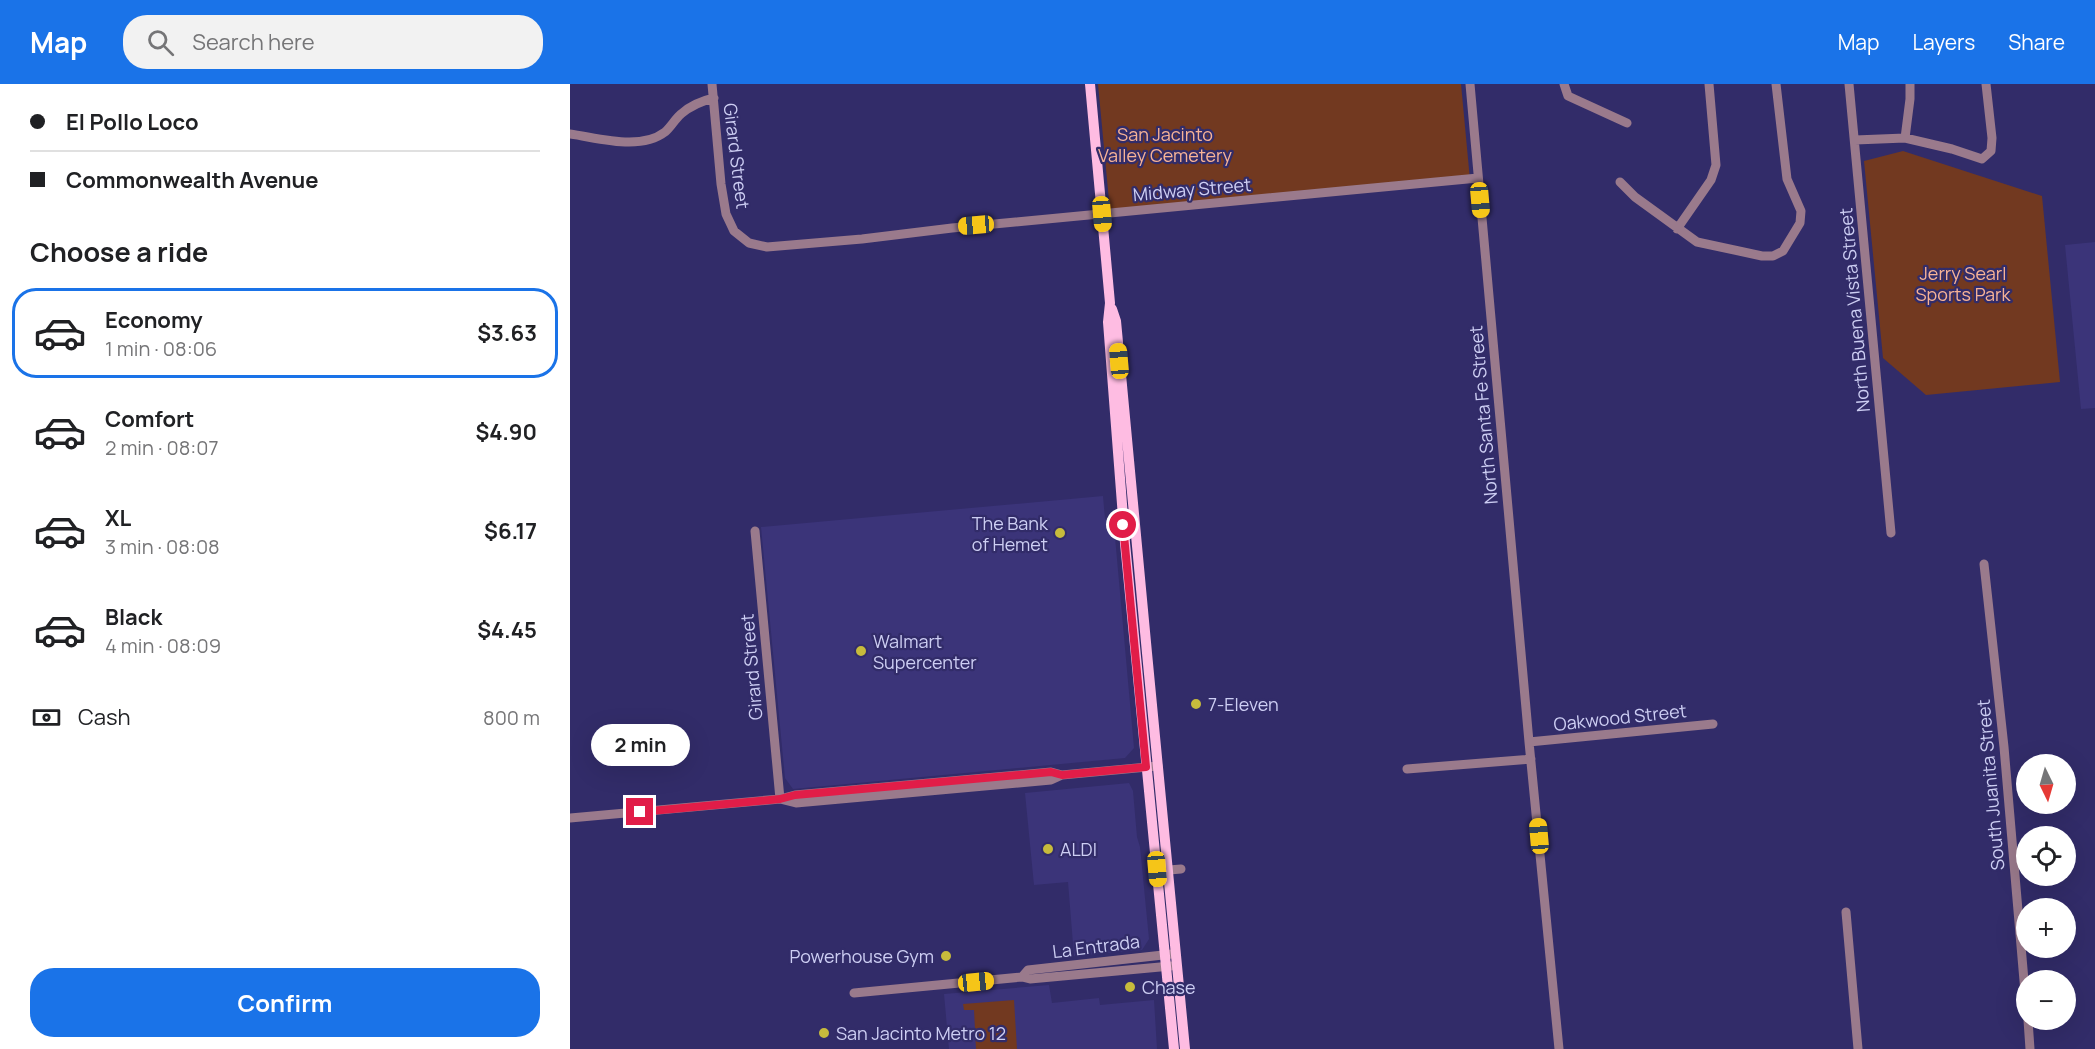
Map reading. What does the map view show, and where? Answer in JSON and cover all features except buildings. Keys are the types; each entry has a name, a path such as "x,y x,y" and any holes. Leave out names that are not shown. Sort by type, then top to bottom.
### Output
{"main road":[{"path":"1090,84 1110,303 1108,322 1132,620 1174,1049"},
{"path":"1110,303 1116,321 1185,1049"},
{"path":"1132,620 1139,624 1144,667 1149,676"}],"street":[{"name":"Girard Street","path":"712,84 721,184 726,214 734,231"},
{"name":"North Santa Fe Street","path":"1470,84 1559,1049"},
{"path":"1564,84 1568,96 1627,123"},
{"path":"1677,229 1711,180 1716,165 1709,84"},
{"path":"1620,182 1635,197 1697,242 1762,256 1773,256 1783,251 1800,224 1801,211 1787,179 1776,84"},
{"name":"North Buena Vista Street","path":"1850,84 1891,534"},
{"path":"1905,138 1911,99 1910,84"},
{"path":"1855,140 1905,138 1982,159 1991,150 1992,138 1986,84"},
{"path":"570,134 628,142 650,139 666,131 680,114 703,101 714,98"},
{"name":"Midway Street","path":"734,231 748,243 768,248 1478,178"},
{"name":"Girard Street","path":"755,531 780,799"},
{"name":"South Juanita Street","path":"1984,564 2004,747 2023,970"},
{"name":"Oakwood Street","path":"1529,742 1713,724"},
{"path":"1407,769 1531,759"},
{"path":"570,818 1051,772 1062,775 1158,766"},
{"path":"1169,870 1181,869"},
{"path":"1846,912 1858,1049"},
{"name":"La Entrada","path":"1022,977 1028,970 1176,953"},
{"name":"La Entrada","path":"854,993 1177,965"},
{"path":"2029,1030 2030,1049"}],"shaded area":[{"path":"2095,242 2095,408 2081,409 2065,245"},
{"path":"1103,496 1105,519 1114,526 1134,748 1125,758 793,789 785,778 761,527"},
{"path":"1129,783 1133,791 1149,939 1142,950 1074,956 1068,882 1034,885 1025,793"},
{"path":"1049,985 1052,1003 1099,998 1100,1005 1154,1000 1157,1049 949,1049 944,994"}],"green space":[{"name":"San Jacinto Valley Cemetery","path":"1098,84 1461,84 1470,180 1110,211"},
{"name":"Jerry Searl Sports Park","path":"1903,151 2042,196 2060,382 1926,395 1883,358 1864,161"},
{"path":"1014,1000 1017,1049 976,1049 974,1010 964,1010 963,1004"}],"place":[{"name":"The Bank of Hemet","path":"1060,533"},
{"name":"Walmart Supercenter","path":"861,651"},
{"name":"7-Eleven","path":"1196,704"},
{"name":"ALDI","path":"1048,849"},
{"name":"Powerhouse Gym","path":"946,956"},
{"name":"Chase","path":"1130,987"},
{"name":"San Jacinto Metro 12","path":"824,1033"}],"route":[{"path":"640,812 780,799 795,795 1051,772 1062,775 1146,767 1123,525"}]}
